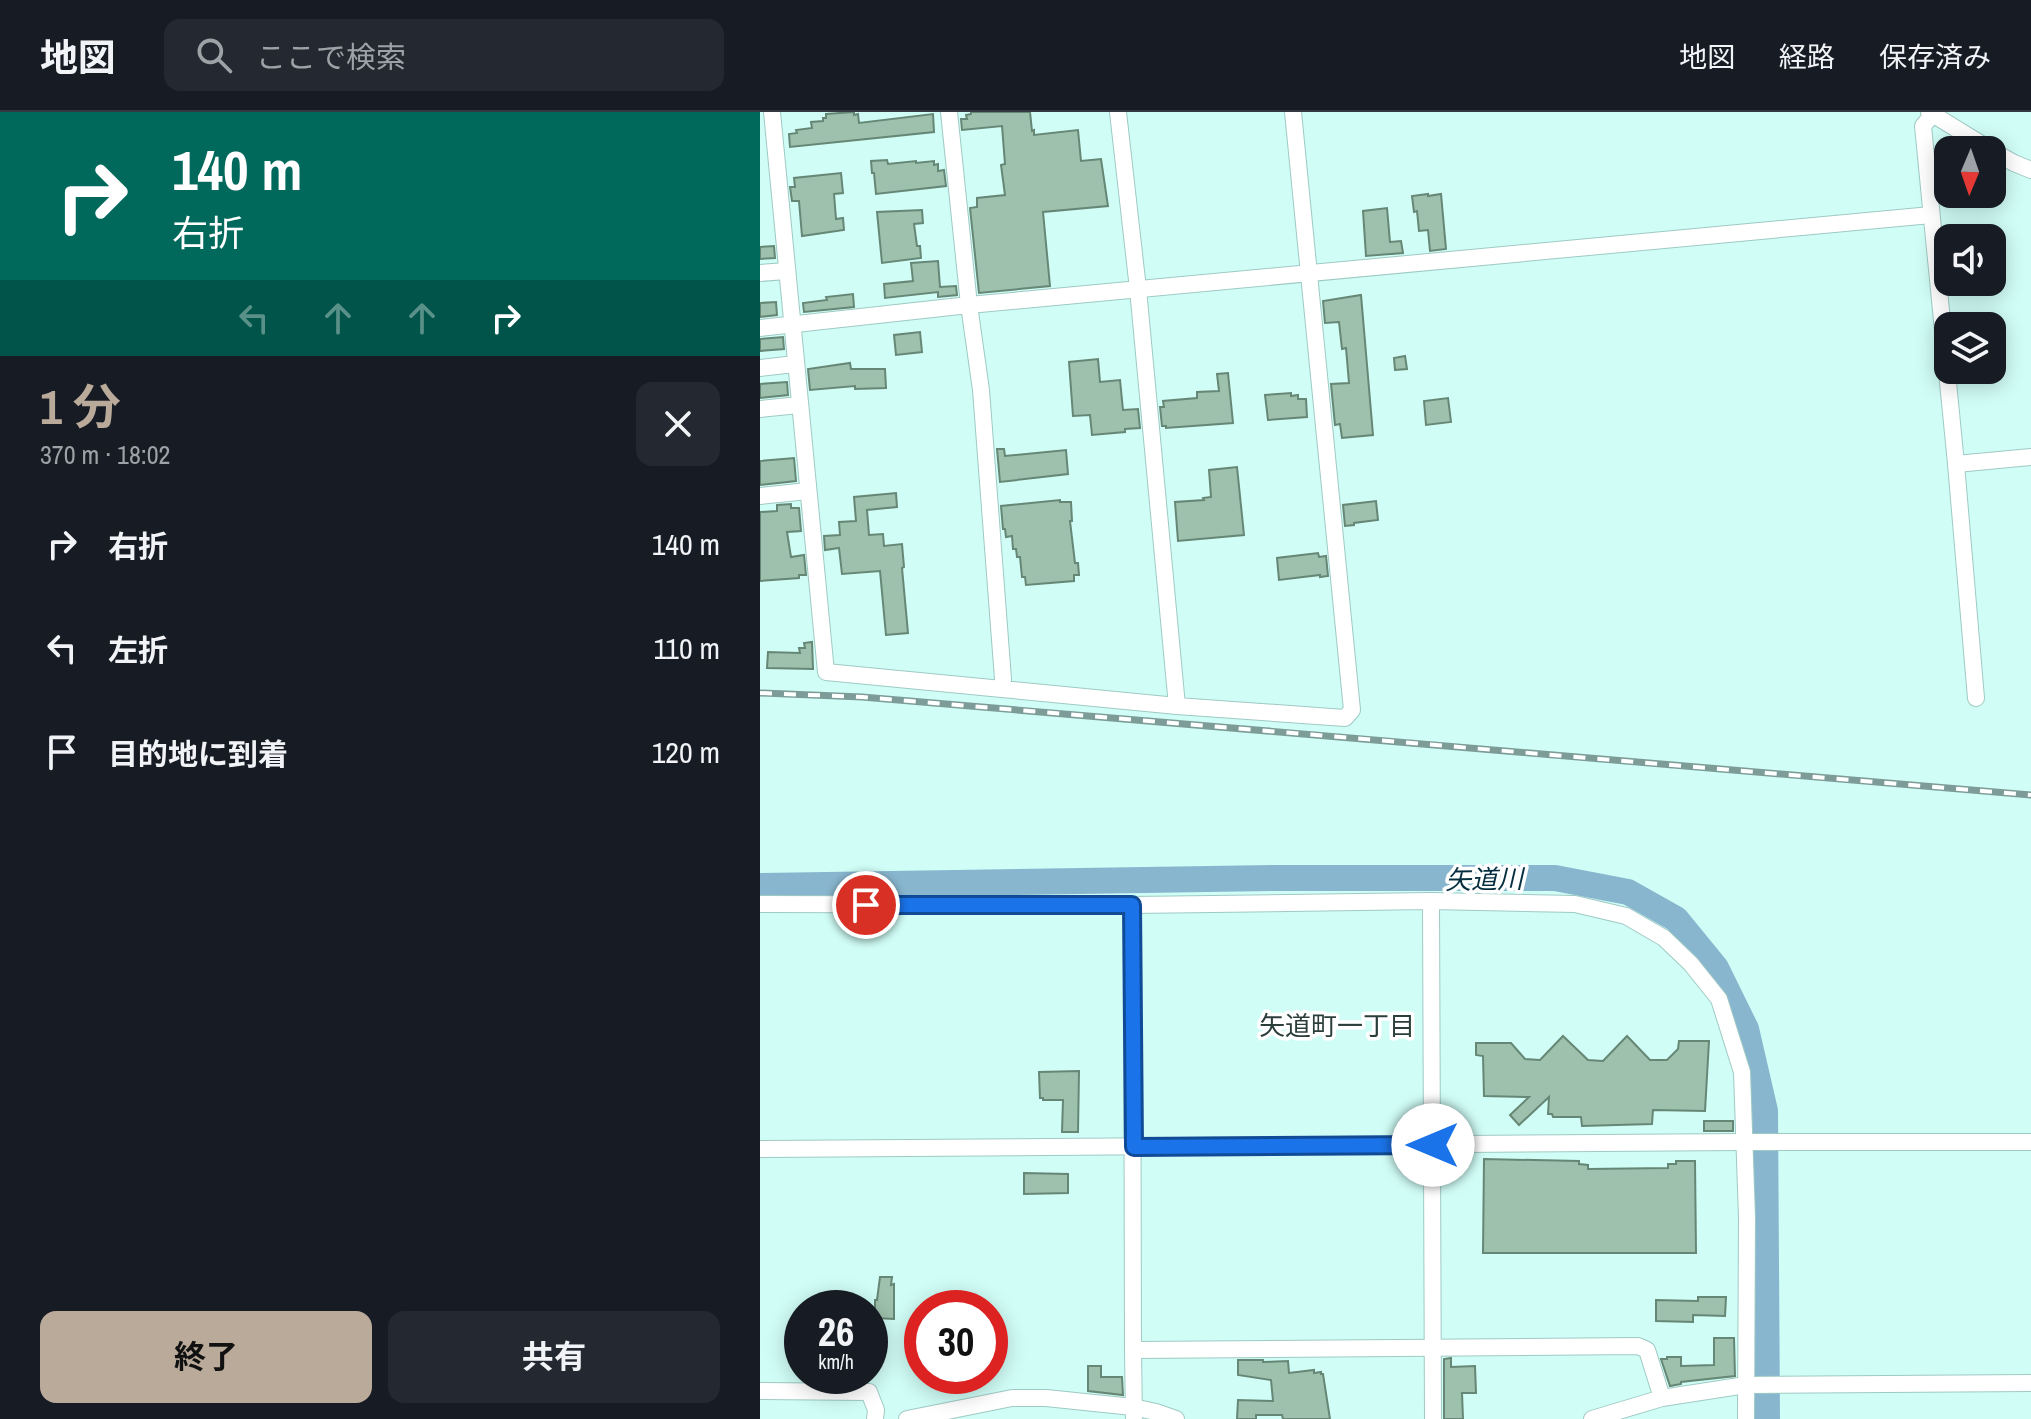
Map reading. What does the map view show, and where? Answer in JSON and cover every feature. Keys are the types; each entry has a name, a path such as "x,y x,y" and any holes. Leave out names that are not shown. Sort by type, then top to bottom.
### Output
{"street":[{"path":"772,112 826,672 1177,706 1345,718 1352,710 1293,112"},
{"path":"949,112 981,390 1002,689"},
{"path":"1118,112 1138,289 1177,706"},
{"path":"1969,136 1931,113 1923,126 1976,698"},
{"path":"2006,158 2031,170"},
{"path":"760,328 969,305 1931,215"},
{"path":"760,273 787,271"},
{"path":"760,368 795,364"},
{"path":"760,409 799,405"},
{"path":"1956,464 2031,457"},
{"path":"760,496 808,491"},
{"path":"1431,901 1433,1419"},
{"path":"760,904 1132,905 1431,901 1575,904 1626,916 1664,938 1691,964 1719,999 1742,1072 1749,1142 1749,1384 1746,1419"},
{"path":"1132,905 1134,1413"},
{"path":"760,1149 2031,1142"},
{"path":"1133,1350 1638,1346 1647,1350 1662,1398"},
{"path":"1592,1419 1662,1398 1749,1384 2031,1383"},
{"path":"760,1391 869,1392 876,1414 894,1419"},
{"path":"907,1419 1012,1398 1046,1398 1134,1413 1156,1412 1176,1419"}],"building":[{"path":"854,112 854,115 858,114 859,123 933,114 934,132 790,147 789,134 797,133 796,130 812,128 811,122 823,121 826,114"},
{"path":"971,112 1030,112 1034,135 1078,130 1081,161 1101,159 1108,206 1043,212 1050,286 979,293 970,208 977,207 977,198 1005,195 1001,165 1005,164 1002,126 962,130 961,119 967,119 966,115"},
{"path":"887,160 888,164 934,161 934,165 938,164 938,171 944,170 946,186 876,194 871,161"},
{"path":"841,173 843,193 834,194 836,219 843,218 844,230 802,236 799,201 792,201 790,187 795,187 794,178"},
{"path":"1441,194 1446,249 1430,251 1428,230 1419,231 1412,196"},
{"path":"1387,208 1390,242 1401,241 1403,253 1366,256 1363,211"},
{"path":"922,210 923,223 914,224 921,258 882,263 877,212"},
{"path":"774,246 775,258 760,259 760,247"},
{"path":"938,261 940,287 956,286 957,295 938,297 938,292 885,298 884,284 913,281 911,263"},
{"path":"853,294 854,307 804,312 803,303"},
{"path":"1361,295 1373,435 1342,438 1340,424 1335,425 1331,384 1349,383 1346,348 1342,349 1339,322 1325,323 1323,301"},
{"path":"776,302 777,315 760,317 760,303"},
{"path":"920,332 922,352 896,355 894,335"},
{"path":"783,337 784,349 760,351 760,339"},
{"path":"1405,356 1407,369 1395,370 1394,358"},
{"path":"1098,359 1100,382 1120,380 1123,410 1138,409 1140,428 1092,435 1090,415 1073,416 1069,362"},
{"path":"850,363 851,369 885,369 886,388 855,389 855,386 810,390 808,369"},
{"path":"1228,373 1233,423 1162,426 1160,407 1164,407 1163,401 1197,398 1197,392 1219,391 1217,374"},
{"path":"787,382 788,395 760,398 760,384"},
{"path":"1291,393 1291,396 1298,395 1298,399 1306,399 1307,417 1268,420 1265,395"},
{"path":"1448,398 1451,422 1426,425 1424,401"},
{"path":"997,449 1004,449 1005,456 1066,450 1068,474 1000,482"},
{"path":"794,458 796,481 760,485 760,461"},
{"path":"1237,467 1244,535 1178,541 1175,502 1211,497 1209,470"},
{"path":"896,493 897,507 867,510 869,535 883,534 884,546 902,544 908,633 886,635 880,571 842,574 839,548 825,550 824,536 840,535 839,522 856,521 854,497"},
{"path":"1060,500 1071,502 1070,521 1079,575 1074,575 1074,581 1026,585 1020,557 1013,549 1012,536 1006,537 1003,529 1001,506"},
{"path":"1376,501 1378,520 1345,526 1343,505"},
{"path":"791,504 791,508 799,508 801,531 787,532 791,557 804,555 806,575 760,581 760,512 777,511 777,505"},
{"path":"1318,553 1319,557 1326,556 1328,576 1279,580 1277,558"},
{"path":"812,642 813,669 767,668 768,652 800,653 799,648 805,648 804,643"},
{"path":"1563,1036 1588,1060 1603,1061 1627,1036 1650,1060 1667,1060 1678,1049 1679,1041 1709,1041 1705,1111 1653,1110 1652,1124 1582,1126 1581,1117 1553,1117 1548,1114 1549,1097 1519,1125 1510,1115 1529,1097 1484,1096 1483,1056 1476,1055 1476,1043 1511,1043 1525,1059 1540,1060"},
{"path":"1079,1071 1078,1132 1062,1132 1063,1100 1040,1098 1039,1072"},
{"path":"1704,1121 1733,1121 1733,1131 1704,1131"},
{"path":"1484,1159 1579,1161 1579,1164 1588,1165 1588,1169 1668,1168 1668,1164 1676,1164 1676,1161 1695,1161 1696,1253 1483,1253"},
{"path":"1024,1173 1068,1174 1068,1193 1024,1194"},
{"path":"880,1277 892,1277 894,1319 888,1319 888,1290 878,1290"},
{"path":"1698,1297 1726,1297 1725,1316 1693,1315 1693,1322 1656,1321 1656,1300 1698,1301"},
{"path":"1714,1338 1734,1338 1735,1376 1670,1386 1661,1359 1681,1357 1681,1366 1714,1365"},
{"path":"1451,1358 1451,1367 1475,1366 1476,1393 1462,1393 1463,1419 1444,1419 1444,1359"},
{"path":"1238,1360 1288,1361 1289,1373 1321,1372 1330,1419 1283,1419 1282,1415 1256,1415 1256,1419 1237,1419 1238,1400 1273,1401 1271,1380 1238,1375"},
{"path":"1088,1366 1101,1366 1101,1377 1122,1377 1123,1395 1088,1391"}],"waterway":[{"name":"矢道川","path":"760,886 1273,878 1555,878 1628,892 1676,919 1716,968 1746,1029 1765,1111 1767,1419"}],"railway":[{"path":"760,693 862,697 2031,795"}],"district":[{"name":"矢道町一丁目","path":"1337,1025"}],"route":[{"path":"866,905 1132,905 1134,1147 1433,1145"}]}
